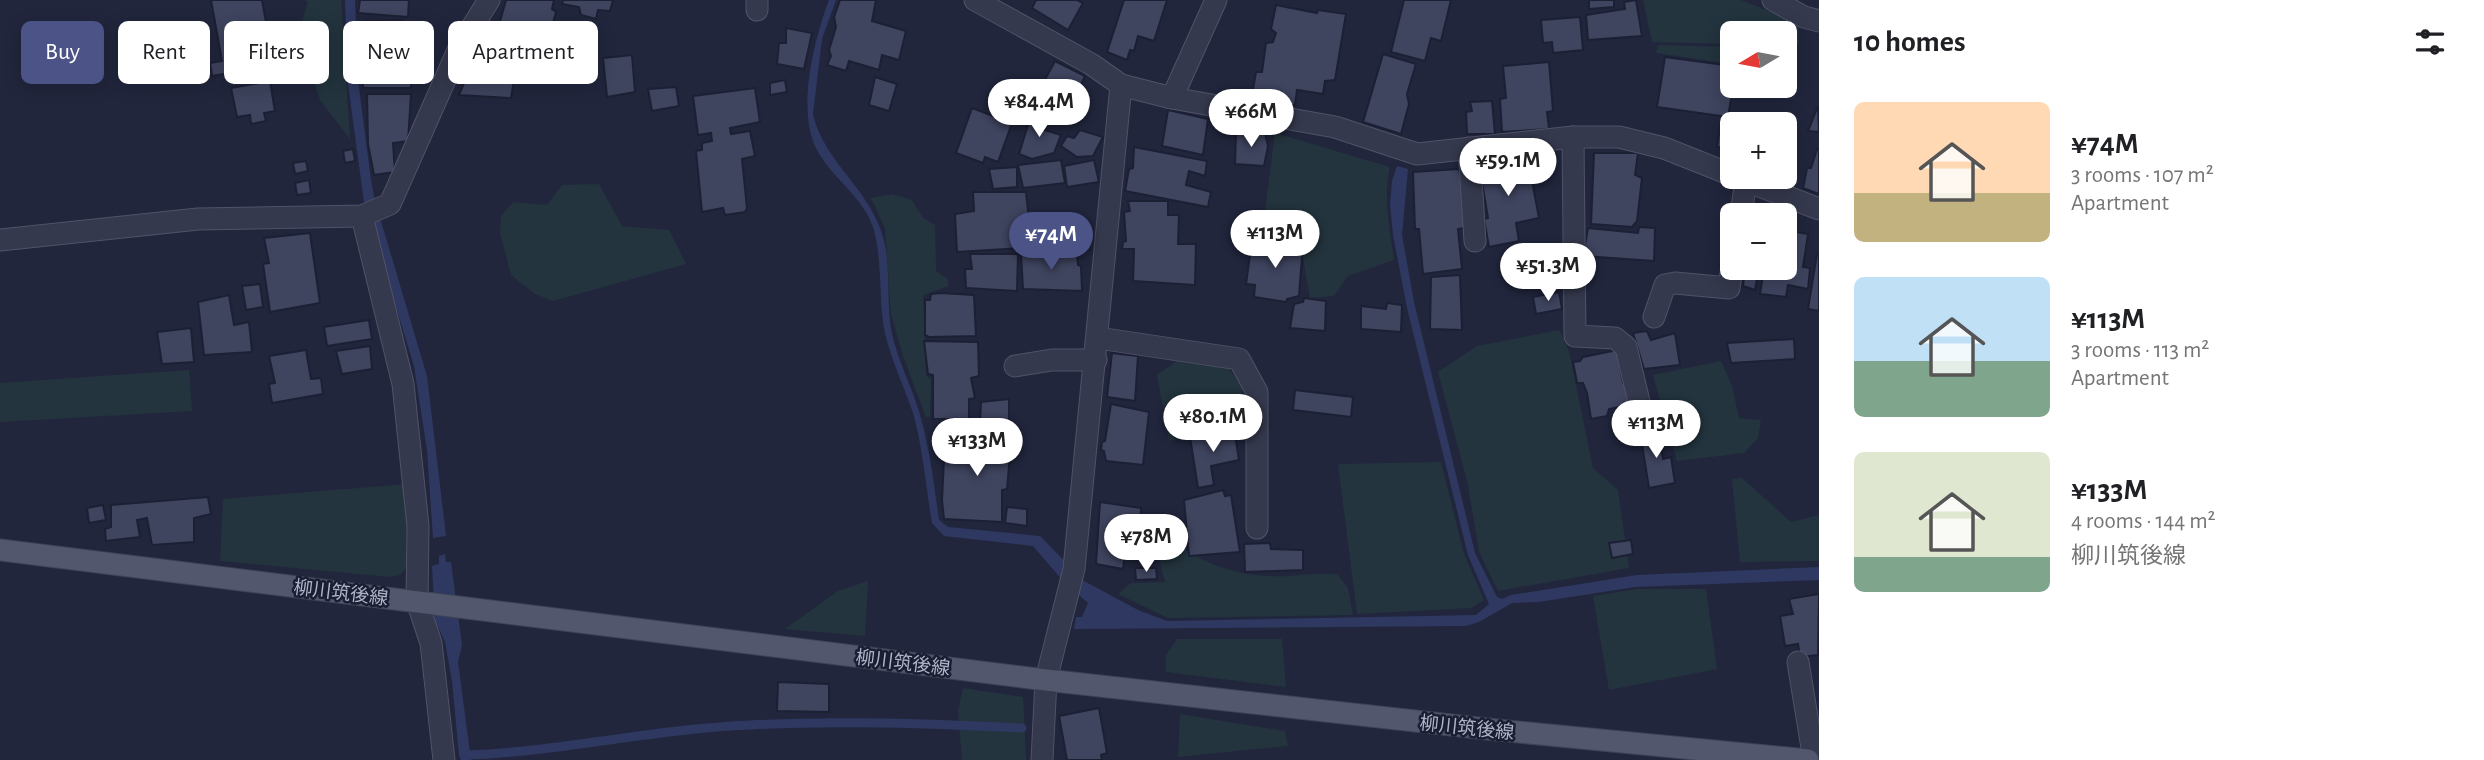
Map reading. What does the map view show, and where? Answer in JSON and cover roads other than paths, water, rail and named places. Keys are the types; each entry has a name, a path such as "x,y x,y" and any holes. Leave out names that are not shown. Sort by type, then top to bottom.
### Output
{"main road":[{"name":"柳川筑後線","path":"0,550 1046,680 1487,729 1808,760"}],"street":[{"path":"0,240 198,219 362,216 390,204 459,48 489,0"},
{"path":"975,0 1091,64 1121,85 1172,98 1335,127 1417,154 1573,137 1619,137 1664,148 1720,170"},
{"path":"1172,98 1216,0"},
{"path":"1773,0 1804,17 1819,21"},
{"path":"1042,760 1046,680 1074,569 1121,85"},
{"path":"1573,137 1575,336 1615,338 1626,347 1640,406"},
{"path":"1469,148 1475,241"},
{"path":"1768,189 1819,209"},
{"path":"362,216 403,384 418,526 416,601 431,643 444,760"},
{"path":"1654,317 1665,285 1675,283 1729,288 1730,280"},
{"path":"1015,366 1097,349 1239,359 1257,392 1257,528"},
{"path":"1798,662 1814,760"}],"water":[{"path":"345,0 355,0 356,21 346,21"},
{"path":"829,0 836,0 822,39 813,114 825,145 864,198 884,240 892,334 923,428 939,520 948,527 1040,536 1084,581 1138,610 1167,621 1476,615 1489,604 1468,555 1407,308 1393,235 1390,205 1392,181 1397,166 1408,169 1402,235 1414,302 1475,553 1497,597 1502,599 1511,595 1637,575 1819,567 1819,580 1635,587 1539,602 1512,603 1479,622 1466,626 1074,629 1076,617 1082,617 1088,603 1064,582 1033,546 944,536 932,523 916,426 885,333 878,252 873,227 862,206 823,160 811,134 808,116 810,75"},
{"path":"348,84 359,84 375,201 427,376 446,536 433,538 427,450 414,366 364,202"},
{"path":"445,554 446,562 451,562 462,645 458,662 471,760 461,760 459,755 452,681 445,642 435,620 432,566 439,564 439,556"}],"waterway":[{"path":"469,755 750,725 852,723 1022,728"}]}
